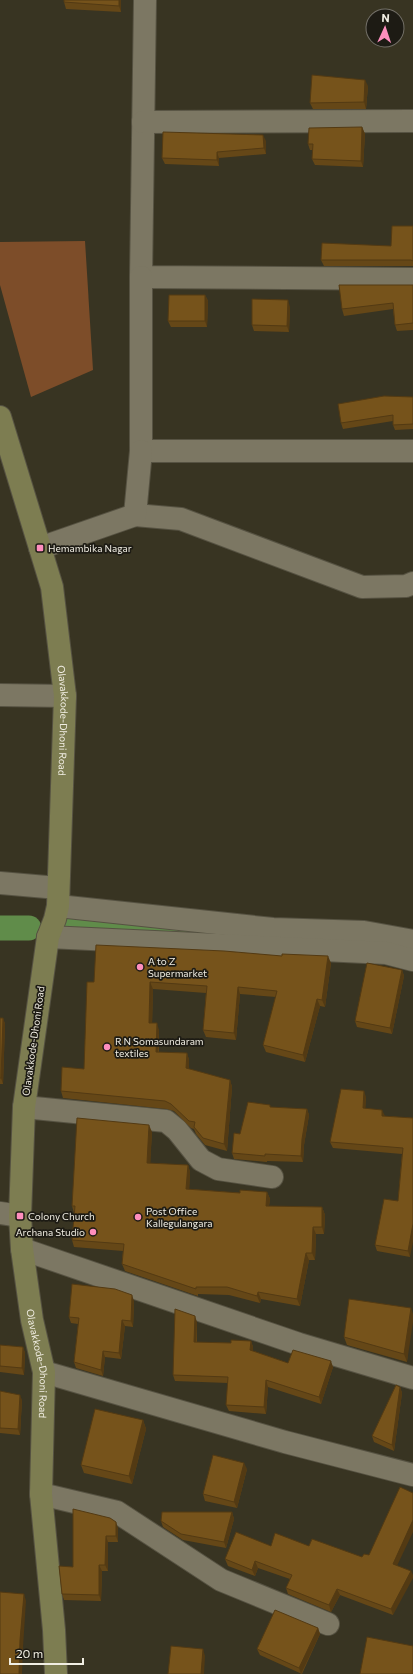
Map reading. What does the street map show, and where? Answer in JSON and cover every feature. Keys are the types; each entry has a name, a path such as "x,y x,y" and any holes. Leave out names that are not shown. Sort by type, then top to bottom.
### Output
{"main road":[{"name":"Olavakkode-Dhoni Road","path":"0,417 52,587 65,696 58,897 55,919 48,937 10,1214 22,1249 32,1320 44,1372 41,1494 54,1630 56,1674"}],"street":[{"path":"135,515 141,451 144,0"},
{"path":"143,122 413,121"},
{"path":"141,277 413,279"},
{"path":"141,451 413,451"},
{"path":"40,548 135,515 181,519 362,587 406,586 413,583"},
{"path":"0,696 65,696"},
{"path":"0,883 58,897 273,929 364,932 413,941"},
{"path":"48,937 386,953 413,960"},
{"path":"24,1107 166,1121 177,1130 201,1160 218,1169 272,1176"},
{"path":"22,1249 299,1344 413,1378"},
{"path":"44,1372 285,1442 413,1475"},
{"path":"41,1494 117,1512 221,1580 328,1624"}],"shaded area":[{"path":"85,241 93,370 31,397 0,285 0,242"}],"building":[{"path":"64,0 119,0 119,6 64,2"},
{"path":"312,75 365,80 364,102 310,103"},
{"path":"362,127 361,161 312,159 313,144 308,144 309,128"},
{"path":"163,132 263,135 264,148 217,152 217,160 162,158"},
{"path":"392,226 413,226 413,261 321,260 322,243 391,246"},
{"path":"339,285 413,285 413,323 395,325 393,303 342,309"},
{"path":"169,295 205,295 205,321 168,321"},
{"path":"252,299 288,300 287,326 252,325"},
{"path":"384,396 413,397 413,424 393,425 393,415 341,423 338,404"},
{"path":"96,945 224,951 282,956 282,954 328,956 322,1000 317,999 303,1055 263,1045 277,991 238,987 234,1033 203,1030 207,986 150,982 149,1023 157,1023 156,1052 187,1053 186,1068 230,1080 224,1144 203,1138 194,1127 195,1122 189,1121 171,1104 165,1101 61,1091 62,1067 84,1069 87,982 94,982"},
{"path":"367,963 402,970 390,1028 355,1021"},
{"path":"0,1018 3,1018 1,1078 0,1078"},
{"path":"341,1089 364,1091 363,1108 382,1110 382,1116 413,1118 413,1224 408,1251 375,1245 384,1199 398,1201 403,1148 330,1142"},
{"path":"248,1102 270,1105 270,1107 307,1109 301,1156 265,1154 265,1156 232,1153 234,1133 240,1134"},
{"path":"77,1118 149,1125 147,1163 188,1165 186,1189 240,1193 240,1190 267,1192 266,1206 322,1207 322,1227 313,1227 312,1253 306,1253 297,1299 258,1292 257,1296 227,1287 196,1287 196,1289 122,1264 124,1244 72,1240 75,1206 72,1206"},
{"path":"72,1284 115,1289 132,1295 131,1321 122,1320 119,1353 103,1351 101,1370 74,1362 79,1318 69,1317"},
{"path":"349,1299 411,1308 404,1354 344,1337"},
{"path":"175,1309 195,1316 194,1342 231,1343 231,1340 251,1341 250,1350 288,1363 293,1350 331,1361 319,1397 266,1380 264,1407 226,1405 228,1377 173,1375"},
{"path":"0,1345 23,1347 22,1368 0,1366"},
{"path":"396,1385 400,1387 392,1445 372,1436"},
{"path":"0,1391 20,1395 18,1429 0,1428"},
{"path":"95,1409 143,1420 129,1476 81,1465"},
{"path":"213,1455 244,1463 234,1502 203,1494"},
{"path":"400,1487 413,1493 413,1520 393,1564 411,1571 391,1609 337,1589 329,1605 286,1588 292,1575 255,1561 252,1570 225,1559 236,1532 271,1546 275,1533 309,1546 312,1539 362,1557 364,1554 369,1555"},
{"path":"73,1509 110,1518 116,1522 116,1536 106,1536 105,1565 99,1565 99,1595 62,1594 59,1566 73,1567"},
{"path":"162,1512 232,1512 224,1542 181,1534 161,1521"},
{"path":"0,1592 24,1594 19,1674 0,1674"},
{"path":"275,1610 318,1628 299,1668 257,1649"},
{"path":"367,1637 413,1646 413,1674 360,1674"},
{"path":"171,1646 203,1649 201,1674 168,1674"}],"waterway":[{"path":"60,927 205,930"},
{"path":"0,928 29,928"}],"place":[{"name":"Hemambika Nagar","path":"40,548"},
{"name":"A to Z Supermarket","path":"140,967"},
{"name":"R N Somasundaram textiles","path":"107,1047"},
{"name":"Colony Church","path":"20,1216"},
{"name":"Post Office Kallegulangara","path":"138,1217"},
{"name":"Archana Studio","path":"93,1232"}]}
